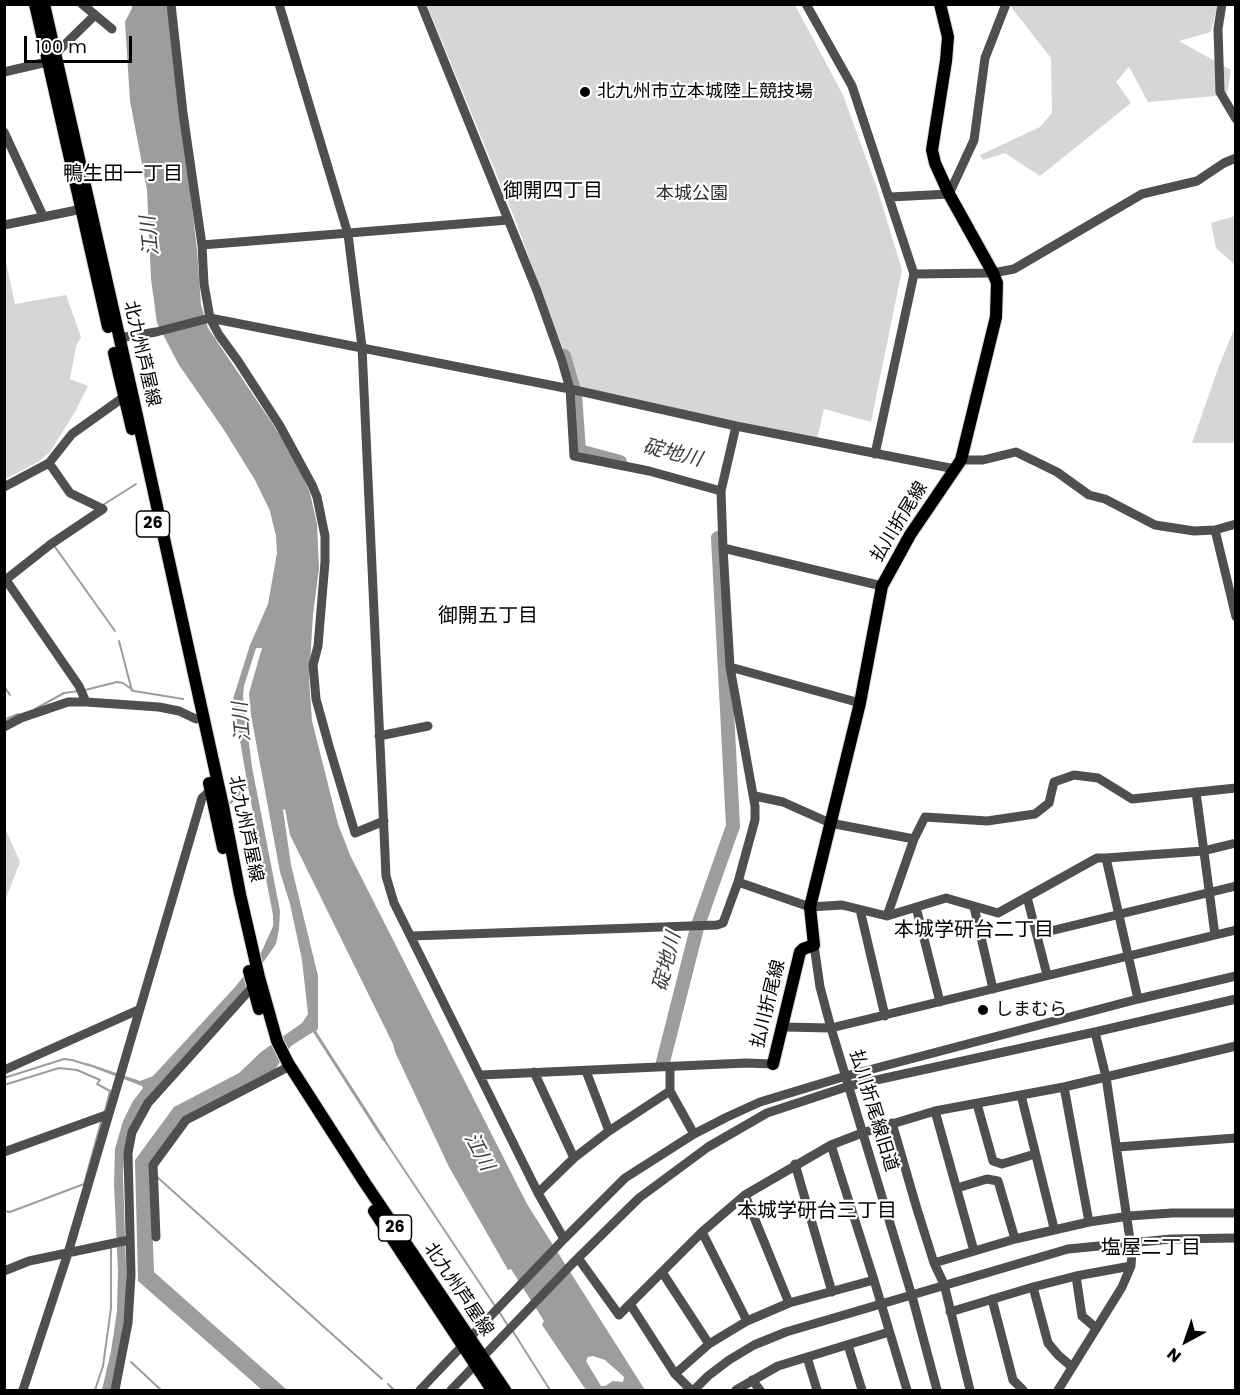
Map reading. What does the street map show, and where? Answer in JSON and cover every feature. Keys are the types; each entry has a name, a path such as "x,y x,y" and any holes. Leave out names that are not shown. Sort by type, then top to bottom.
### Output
{"main road":[{"name":"北九州芦屋線","path":"35,4 51,59 128,394 256,982 273,1042 286,1067 465,1342 479,1362 505,1390"},
{"name":"北九州芦屋線","path":"44,4 51,59"},
{"name":"払川折尾線","path":"773,1064 800,952 814,945 810,907 860,703 882,586 910,535 958,464 996,317 996,283 993,273 949,194 935,163 932,150 943,88 948,37 940,4"},
{"name":"北九州芦屋線","path":"85,208 119,338 128,394 196,719 214,787"},
{"name":"北九州芦屋線","path":"479,1362 492,1390"}],"street":[{"path":"82,4 112,29"},
{"path":"171,4 210,318 280,426 317,497 325,536 325,562 318,646 313,665 316,699 355,832 384,821"},
{"path":"279,4 348,234 362,347 386,876 394,903 562,1241"},
{"path":"422,4 562,361 570,389 574,456 649,471 720,491"},
{"path":"890,197 949,194 974,140 985,58 1006,4"},
{"path":"1222,4 1218,29 1220,92 1236,119"},
{"path":"810,7 852,86 914,274 875,454"},
{"path":"4,72 51,59 95,15"},
{"path":"4,132 43,216"},
{"path":"914,274 993,273 1014,269 1142,194 1197,181 1236,158"},
{"path":"4,225 85,208"},
{"path":"202,245 508,220"},
{"path":"119,338 156,332 210,318 570,389 875,454 958,464 1016,452 1057,472 1089,495 1104,499 1155,525 1194,531 1215,530 1236,524"},
{"path":"4,487 49,463 72,434 128,394"},
{"path":"412,936 723,923 738,882 754,820 755,796 730,667 720,491 736,426"},
{"path":"49,463 69,493 104,509 51,544 5,581 79,686 86,702"},
{"path":"1215,530 1236,617"},
{"path":"723,548 882,586"},
{"path":"730,667 860,703"},
{"path":"4,727 21,718 68,702 159,707 179,711 196,719"},
{"path":"379,736 428,726"},
{"path":"887,916 914,839 925,817 987,821 1035,814 1049,803 1054,782 1074,775 1098,778 1132,799 1236,788"},
{"path":"23,1390 68,1253 202,798 214,787"},
{"path":"1196,792 1215,935"},
{"path":"755,796 783,802 830,824 914,839"},
{"path":"738,882 810,907 842,905 887,916 946,898 998,913 1098,858 1203,851 1236,843"},
{"path":"1106,858 1138,999"},
{"path":"1038,934 1236,886"},
{"path":"1027,897 1047,975"},
{"path":"916,907 940,1002"},
{"path":"974,907 993,989"},
{"path":"862,910 861,914 885,1016"},
{"path":"783,1027 831,1028 1236,930"},
{"name":"払川折尾線旧道","path":"814,945 820,987 831,1028 912,1296 937,1390"},
{"path":"420,1390 562,1241 626,1178 694,1134 727,1116 760,1102 847,1081 1138,999 1236,976"},
{"path":"115,1390 128,1323 131,1275 128,1153 132,1132 148,1103 256,982"},
{"path":"451,1390 639,1198 708,1147 767,1113 847,1081 1095,1032 1236,999"},
{"path":"4,1070 138,1010"},
{"path":"1058,1390 1122,1287 1131,1266 1132,1242 1129,1216 1106,1077 1095,1032"},
{"path":"575,1261 619,1316 702,1232 745,1195 831,1145 892,1123 935,1111 1064,1087 1236,1046"},
{"path":"481,1075 746,1063 773,1064"},
{"path":"156,1237 153,1165 186,1120 286,1067"},
{"path":"670,1068 670,1091 694,1134"},
{"path":"586,1071 609,1131"},
{"path":"534,1072 574,1158"},
{"path":"1064,1087 1089,1222"},
{"path":"538,1193 574,1158 609,1131 670,1091"},
{"path":"1021,1095 1054,1228"},
{"path":"977,1104 993,1161 1002,1164 1035,1154"},
{"path":"935,1111 974,1251"},
{"path":"4,1152 109,1114"},
{"path":"892,1123 934,1263 944,1284 970,1390"},
{"path":"1118,1147 1236,1138"},
{"path":"831,1145 907,1390"},
{"path":"795,1164 832,1292"},
{"path":"957,1188 987,1179 998,1181 1015,1239"},
{"path":"745,1195 789,1303"},
{"path":"934,1263 1054,1228 1089,1222 1129,1216 1236,1213"},
{"path":"702,1232 747,1321"},
{"path":"630,1304 675,1374 692,1390 729,1360 754,1345 786,1332 1068,1249 1171,1239 1236,1238"},
{"path":"4,1271 29,1261 129,1240"},
{"path":"950,1312 1076,1276 1131,1266"},
{"path":"662,1272 709,1344"},
{"path":"1076,1276 1082,1316 1095,1328"},
{"path":"675,1374 709,1344 747,1321 789,1303 874,1280"},
{"path":"1033,1287 1048,1343 1058,1356 1072,1367"},
{"path":"992,1299 1013,1380 1023,1390"},
{"path":"736,1390 778,1366 889,1332"},
{"path":"848,1345 862,1390"},
{"path":"807,1357 817,1390"},
{"path":"752,1380 760,1390"}],"green space":[{"name":"本城公園","path":"427,5 795,5 843,95 878,191 902,270 871,422 824,409 817,439 575,388 572,373 514,217"},
{"path":"1011,5 1216,5 1211,32 1179,41 1231,70 1227,95 1148,102 1129,67 1116,82 1131,103 1040,176 1005,153 983,160 980,155 1040,127 1052,113 1051,58"},
{"path":"1236,216 1235,265 1216,248 1211,223"},
{"path":"4,253 15,304 66,295 81,337 76,346 70,379 88,386 50,452 38,462 5,479"},
{"path":"1235,327 1235,443 1192,443 1219,366"},
{"path":"5,828 20,862 5,901"}],"water":[{"name":"江川","path":"132,5 168,5 197,250 201,305 208,328 276,429 297,463 310,493 317,524 319,568 309,679 312,721 338,824 350,855 527,1204 645,1390 586,1390 542,1325 544,1321 511,1269 508,1270 449,1167 393,1044 290,835 285,809 283,810 291,865 318,976 318,1029 316,1031 386,1140 383,1141 313,1032 291,1046 274,1071 185,1119 150,1164 154,1272 287,1390 262,1390 138,1281 135,1160 174,1107 239,1073 261,1052 302,1023 308,1014 302,960 290,904 280,872 251,715 249,693 262,648 256,648 243,696 252,767 280,911 276,944 243,991 146,1099 132,1124 124,1158 123,1176 127,1297 114,1379 110,1390 102,1390 117,1311 115,1149 123,1121 133,1101 143,1088 86,1065 87,1063 140,1081 153,1076 236,986 261,953 273,926 273,915 248,787 231,804 229,803 247,782 233,699 250,645 268,604 277,553 276,536 270,511 255,480 179,365 157,323 151,279 147,190 130,101 125,22","holes":["593,1356 605,1360 624,1377 623,1382 613,1381 601,1386 586,1361 588,1357"]}],"waterway":[{"name":"碇地川","path":"564,356 575,394 579,451 620,462"},
{"path":"103,505 136,484"},
{"name":"碇地川","path":"663,1062 697,928 733,826 718,538"},
{"path":"55,547 115,631"},
{"path":"119,641 132,691"},
{"path":"85,690 117,682 123,683 134,691 183,699"},
{"path":"4,686 10,695"},
{"path":"35,709 64,693 79,691"},
{"path":"4,720 18,714"},
{"path":"4,1078 64,1059 88,1065"},
{"path":"4,1085 59,1068 77,1070 100,1080 97,1084 110,1091"},
{"path":"105,1111 110,1091"},
{"path":"4,1211 10,1212 84,1184 101,1122"},
{"path":"383,1138 495,1306"},
{"path":"156,1176 382,1379"},
{"path":"95,1390 103,1366 111,1308 111,1249"},
{"path":"498,1310 508,1326"},
{"path":"512,1330 550,1390"},
{"path":"131,1362 161,1390"},
{"path":"388,1384 394,1390"}],"place":[{"name":"北九州市立本城陸上競技場","path":"585,92"},
{"name":"しまむら","path":"983,1010"}],"district":[{"name":"鴨生田一丁目","path":"123,175"},
{"name":"御開四丁目","path":"553,192"},
{"name":"御開五丁目","path":"488,617"},
{"name":"本城学研台二丁目","path":"974,931"},
{"name":"本城学研台三丁目","path":"817,1212"},
{"name":"塩屋二丁目","path":"1151,1249"}]}
